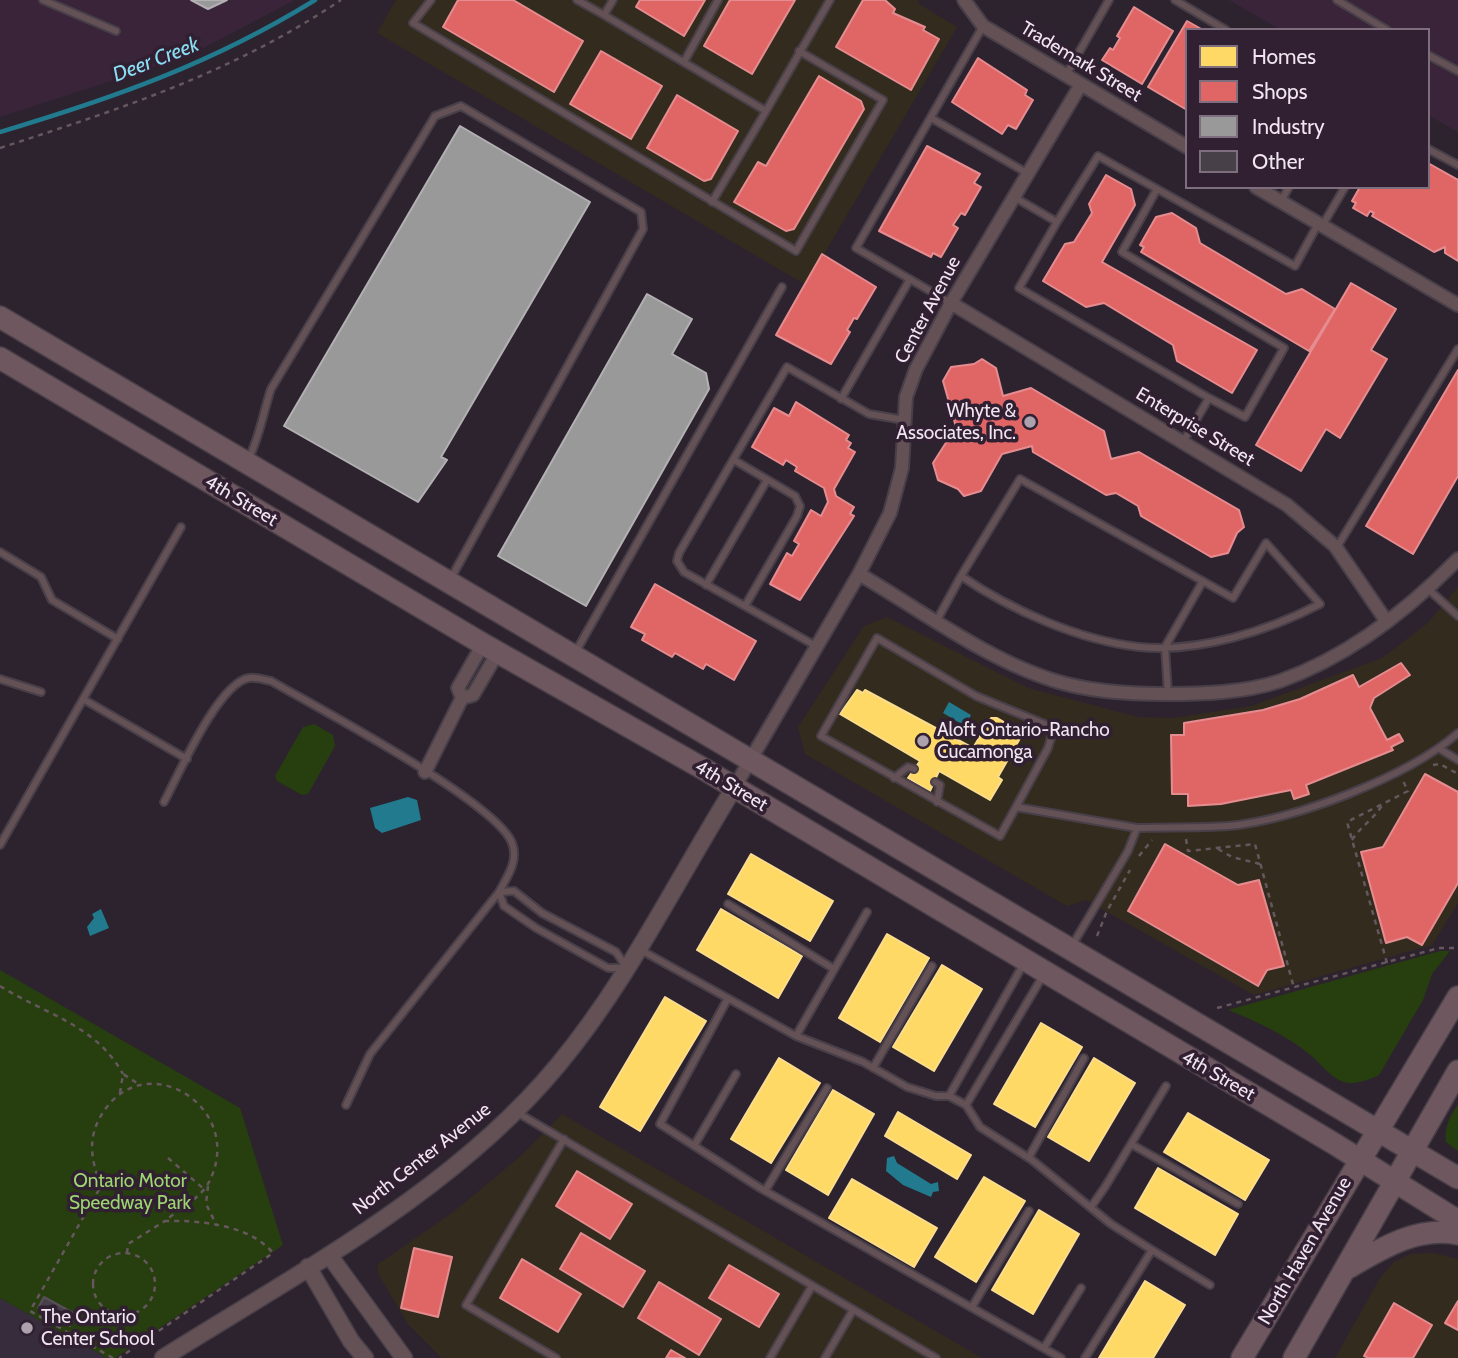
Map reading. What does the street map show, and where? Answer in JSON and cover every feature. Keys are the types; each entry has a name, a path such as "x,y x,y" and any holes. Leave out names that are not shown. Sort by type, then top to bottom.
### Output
{"main road":[{"name":"4th Street","path":"0,317 1070,949 1404,1167 1458,1221"},
{"name":"4th Street","path":"0,358 1045,973 1368,1145 1404,1167 1458,1178"},
{"name":"North Haven Avenue","path":"1242,1358 1458,997"},
{"path":"1294,1358 1458,1070"},
{"path":"1346,1269 1404,1238 1436,1232 1458,1234"}],"street":[{"name":"Trademark Street","path":"964,0 983,26 1080,86 1185,145"},
{"name":"Center Avenue","path":"734,788 880,536 897,490 905,445 906,397 916,369 951,303 1080,86"},
{"path":"1260,189 1458,305"},
{"name":"Enterprise Street","path":"951,303 1287,505 1336,548 1387,622"},
{"path":"859,574 1002,660 1059,682 1121,694 1207,695 1279,681 1335,656 1387,622 1428,589 1458,559"},
{"path":"425,772 462,698 458,688 490,648"},
{"name":"North Center Avenue","path":"163,1358 329,1255 458,1162 516,1112 580,1037 627,968 734,788"},
{"path":"329,1255 404,1358"},
{"path":"308,1267 351,1341 365,1358"}],"lane":[{"path":"43,0 116,31"},
{"path":"431,0 413,23 796,251 883,100 799,51"},
{"path":"577,0 766,111"},
{"path":"604,15 613,0"},
{"path":"684,62 718,0"},
{"path":"712,202 828,3 817,0"},
{"path":"1065,76 1109,0"},
{"path":"1175,0 1223,28"},
{"path":"1337,0 1384,28"},
{"path":"951,303 856,248 983,26"},
{"path":"1430,56 1458,71"},
{"path":"247,463 260,436 259,422 271,389 435,116 461,106 641,212 643,229 449,581"},
{"path":"931,118 1027,173"},
{"path":"1430,150 1458,166"},
{"path":"1157,189 1122,252 1284,348 1245,417 1019,288 1098,156 1295,266 1344,189"},
{"path":"1281,201 1288,189"},
{"path":"1014,197 1057,222"},
{"path":"841,399 910,279"},
{"path":"574,654 782,287"},
{"path":"1336,548 1458,349"},
{"path":"816,646 684,572 677,561 787,367 870,414 904,419"},
{"path":"1183,443 1209,398"},
{"path":"734,460 795,496 800,506 797,516 745,607"},
{"path":"937,620 961,576 1020,479 1233,598 1266,543 1320,604 1298,615 1218,641 1138,647 1064,629 1001,603 961,576"},
{"path":"706,585 766,480"},
{"path":"0,845 181,527"},
{"path":"0,552 41,577 52,600 118,639"},
{"path":"1168,694 1165,647 1203,581"},
{"path":"1428,589 1458,615"},
{"path":"877,638 976,696 1054,728 1048,748 1000,836 894,778 821,736 877,638"},
{"path":"0,678 41,692"},
{"path":"163,802 219,703 233,686 250,678 271,681 470,798 505,830 513,845 514,864 499,892 370,1054 346,1105"},
{"path":"83,698 187,759"},
{"path":"1016,807 1137,828 1230,826 1301,810 1346,795 1440,749 1458,733"},
{"path":"1440,749 1458,760"},
{"path":"894,778 908,767 914,769"},
{"path":"935,782 940,785 937,802"},
{"path":"1070,949 1128,851 1137,828"},
{"path":"499,892 514,891 552,918 616,952 627,968"},
{"path":"499,892 504,906 544,932 608,968 627,968"},
{"path":"728,904 834,969"},
{"path":"796,1036 867,912"},
{"path":"544,932 552,918"},
{"path":"639,949 796,1036 873,1068 907,1087 936,1096 949,1096 966,1105 980,1127 1029,1157 1090,1207 1152,1250 1210,1285"},
{"path":"949,1096 1025,961"},
{"path":"873,1068 932,965"},
{"path":"966,1105 1045,973"},
{"path":"727,1000 660,1124 765,1191 1061,1358"},
{"path":"1029,1157 1084,1058"},
{"path":"694,1146 736,1074"},
{"path":"1090,1207 1166,1086"},
{"path":"765,1191 827,1088"},
{"path":"516,1112 936,1358"},
{"path":"556,1358 466,1305 564,1139"},
{"path":"1131,1144 1238,1204"},
{"path":"972,1307 1030,1211"},
{"path":"1085,1358 1152,1250"},
{"path":"770,1358 812,1286"},
{"path":"1044,1348 1080,1288"},
{"path":"825,1358 853,1310"}],"path":[{"path":"0,148 138,103 244,58 341,0"},
{"path":"1429,765 1440,764 1458,775"},
{"path":"1387,964 1347,822 1408,791 1403,781 1412,776"},
{"path":"1352,840 1359,830 1372,822 1383,804"},
{"path":"1097,936 1107,911 1147,842 1154,839"},
{"path":"1176,839 1188,839 1188,851 1255,844 1294,988"},
{"path":"1216,848 1232,858 1260,864"},
{"path":"1217,1008 1439,948 1454,948"},
{"path":"0,986 106,1047 123,1074 140,1085"},
{"path":"113,1358 30,1311 101,1186 91,1145 96,1125 120,1093 123,1074"},
{"path":"120,1093 140,1085 164,1085 184,1091 200,1105 212,1122 218,1142 206,1205 217,1226"},
{"path":"168,1158 204,1189"},
{"path":"127,1253 128,1244 165,1221 208,1184"},
{"path":"119,1358 273,1253 253,1236 189,1220 165,1221"},
{"path":"127,1253 145,1262 152,1270 155,1290 145,1308 125,1315 115,1314 99,1303 92,1283 99,1264 117,1254 127,1253"}],"shaded area":[{"path":"0,0 295,0 188,56 0,117"},
{"path":"396,0 918,0 919,4 957,27 806,285 377,33"},
{"path":"1229,0 1458,0 1458,132 1430,116 1430,28 1278,28"},
{"path":"1458,587 1458,903 1432,945 1254,995 1086,900 1067,906 805,754 798,727 864,626 887,617 1028,688 1138,717 1173,718 1251,706 1382,658 1428,623"},
{"path":"562,1114 982,1358 442,1358 408,1324 379,1275 377,1265 456,1210 522,1155"},
{"path":"1433,1253 1458,1259 1458,1358 1335,1358 1380,1278 1394,1262 1411,1254"},
{"name":"The Ontario Center School","path":"0,1298 107,1358 0,1358"}],"green space":[{"path":"314,724 333,735 335,746 308,794 302,795 277,781 275,776 303,727"},
{"path":"1440,951 1450,951 1432,974 1423,1000 1379,1075 1364,1081 1348,1083 1336,1078 1291,1041 1228,1010"},
{"name":"Ontario Motor Speedway Park","path":"0,970 240,1108 283,1245 115,1358 107,1358 0,1298"},
{"path":"1458,1104 1458,1151 1446,1142 1446,1131"}],"water":[{"path":"949,702 971,715 965,726 943,713"},
{"path":"408,797 417,800 421,820 382,833 375,828 370,808"},
{"path":"101,909 109,928 90,936 87,927 94,918 92,914"},
{"path":"894,1156 897,1163 931,1184 938,1182 939,1191 933,1192 931,1197 903,1185 886,1171 887,1158"}],"building: Homes":[{"name":"Aloft Ontario-Rancho Cucamonga","path":"857,690 863,693 865,690 973,748 991,718 997,718 1023,733 998,777 1002,780 990,800 939,771 930,791 908,778 920,761 840,714"},
{"path":"751,854 833,901 810,941 728,894"},
{"path":"721,909 802,956 778,998 697,950"},
{"path":"887,934 929,958 880,1042 839,1018"},
{"path":"942,965 982,989 934,1071 893,1047"},
{"path":"665,997 706,1021 640,1131 600,1107"},
{"path":"1041,1023 1082,1047 1035,1127 994,1104"},
{"path":"779,1058 820,1083 771,1163 731,1139"},
{"path":"1094,1058 1135,1083 1089,1161 1048,1137"},
{"path":"833,1090 874,1114 828,1195 786,1170"},
{"path":"898,1112 971,1155 957,1179 885,1136"},
{"path":"1188,1113 1269,1160 1245,1200 1164,1152"},
{"path":"1158,1168 1238,1214 1215,1255 1135,1208"},
{"path":"984,1177 1025,1201 976,1282 935,1257"},
{"path":"852,1179 937,1228 914,1267 829,1218"},
{"path":"1039,1210 1079,1234 1033,1314 992,1290"},
{"path":"1145,1281 1185,1305 1153,1358 1099,1358"}],"building: Shops":[{"path":"458,0 513,0 583,41 554,92 443,27"},
{"path":"640,0 705,0 684,36 636,7"},
{"path":"730,0 795,0 752,74 704,46"},
{"path":"863,0 885,0 895,9 893,13 925,27 923,30 939,39 911,90 836,47"},
{"path":"1134,7 1173,31 1142,84 1102,60 1110,48 1113,50 1120,38 1117,36"},
{"path":"1187,21 1199,28 1185,28 1185,109 1148,87"},
{"path":"601,51 662,86 631,139 570,104"},
{"path":"978,58 1027,90 1025,95 1033,100 1016,129 1008,125 1002,134 952,102"},
{"path":"819,76 861,101 864,109 794,229 786,231 734,202 758,162 766,166"},
{"path":"677,95 738,131 711,179 704,181 647,148"},
{"path":"927,146 980,174 974,183 981,187 965,215 961,213 953,225 958,228 941,257 933,253 931,257 879,231"},
{"path":"1430,164 1458,180 1458,261 1445,253 1445,247 1434,252 1372,216 1374,213 1370,211 1367,216 1353,208 1356,203 1352,201 1359,189 1430,189"},
{"path":"1106,175 1131,189 1135,205 1102,262 1257,350 1232,393 1177,361 1173,345 1104,303 1086,307 1043,281 1065,244 1074,242 1092,213 1089,204"},
{"path":"1172,213 1196,228 1200,243 1286,294 1302,289 1335,309 1309,351 1141,252 1144,247 1140,245 1156,217"},
{"path":"822,254 876,287 857,319 854,318 847,330 850,332 831,364 776,335"},
{"path":"1351,283 1396,309 1371,350 1387,359 1340,438 1326,429 1301,471 1256,445"},
{"path":"982,359 996,368 1003,396 1031,388 1104,431 1111,459 1139,452 1239,510 1244,527 1237,533 1228,553 1211,557 1141,516 1138,506 1116,493 1106,495 1033,452 1032,446 1002,454 981,491 964,496 958,489 938,480 933,463 956,427 943,381 951,367 974,364"},
{"path":"1458,370 1458,476 1413,554 1366,526"},
{"path":"796,402 849,435 846,440 851,443 848,448 855,452 834,489 836,496 854,507 850,514 854,516 800,600 770,584 787,553 792,556 799,544 794,541 811,510 821,516 828,502 824,488 795,471 797,467 786,460 783,465 752,447 774,408 789,416"},
{"path":"655,584 756,641 734,680 706,664 703,669 675,653 672,657 642,640 645,634 631,627"},
{"path":"1401,663 1410,675 1374,698 1370,708 1387,740 1399,734 1403,741 1391,747 1393,750 1306,785 1309,794 1294,799 1291,790 1221,804 1188,806 1188,794 1172,794 1171,735 1184,735 1184,723 1263,710 1300,699 1353,675 1359,687"},
{"path":"1425,774 1458,792 1458,883 1422,945 1407,937 1386,943 1361,852 1383,847"},
{"path":"1165,844 1238,885 1259,880 1284,966 1267,970 1258,986 1128,911"},
{"path":"577,1171 632,1204 610,1239 556,1206"},
{"path":"581,1233 645,1271 623,1307 560,1269"},
{"path":"414,1248 452,1257 438,1317 401,1308"},
{"path":"522,1259 581,1294 558,1332 500,1298"},
{"path":"729,1265 779,1294 759,1327 709,1298"},
{"path":"659,1282 721,1319 699,1355 638,1318"},
{"path":"1458,1301 1458,1330 1445,1323"},
{"path":"1394,1303 1432,1325 1413,1358 1364,1356"},
{"path":"671,1350 685,1358 666,1358"}],"building: Industry":[{"path":"191,0 227,0 208,9"},
{"path":"460,126 590,202 441,457 447,460 418,502 284,426"},
{"path":"647,294 692,319 672,354 706,373 709,389 586,606 498,556"}],"building: Other":[{"path":"44,1297 77,1315 70,1326 38,1308"}],"waterway":[{"name":"Deer Creek","path":"0,132 162,77 239,42 315,0"}],"place":[{"name":"Whyte & Associates, Inc.","path":"1030,422"},
{"name":"Aloft Ontario-Rancho Cucamonga","path":"923,741"},
{"name":"The Ontario Center School","path":"27,1328"}]}
